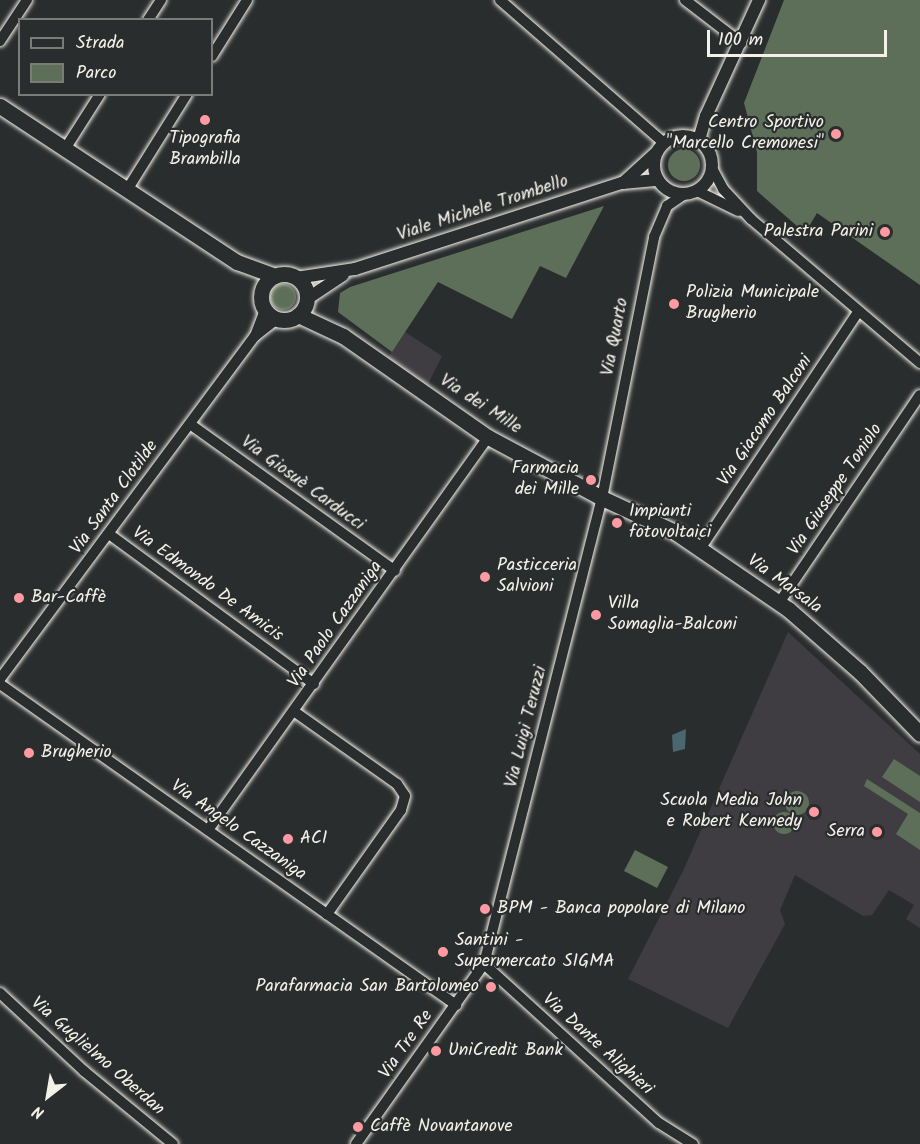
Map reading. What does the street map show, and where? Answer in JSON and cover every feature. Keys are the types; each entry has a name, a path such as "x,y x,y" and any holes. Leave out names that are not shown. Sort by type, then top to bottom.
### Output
{"main road":[{"path":"0,106 244,266 275,276 296,278 305,287 307,300 298,315 271,314 262,293 244,266"},
{"path":"262,293 275,276"},
{"name":"Via dei Mille","path":"307,300 343,336"},
{"name":"Via dei Mille","path":"298,315 343,336 488,437 602,498"},
{"name":"Via Marsala","path":"602,498 675,532 779,603 860,672 920,734"}],"street":[{"path":"0,41 27,0"},
{"path":"149,18 161,0"},
{"path":"213,54 248,0"},
{"path":"500,0 661,147"},
{"path":"685,0 741,43"},
{"path":"661,147 693,138 741,43 759,0"},
{"path":"65,149 99,96"},
{"path":"127,190 186,96"},
{"path":"693,138 710,152 712,168 723,189 751,219 920,363"},
{"path":"661,147 654,165 658,180 670,191 691,193 751,219"},
{"name":"Viale Michele Trombello","path":"622,183 661,147"},
{"path":"691,193 705,185 712,168"},
{"name":"Viale Michele Trombello","path":"296,278 355,269 622,183 658,180"},
{"name":"Via Quarto","path":"602,498 654,237 667,206 691,193"},
{"name":"Viale Michele Trombello","path":"307,300 355,269"},
{"name":"Via Giacomo Balconi","path":"700,549 859,310"},
{"name":"Via Santa Clotilde","path":"0,679 271,314"},
{"name":"Via Giuseppe Toniolo","path":"779,603 920,395"},
{"name":"Via Giosuè Carducci","path":"190,424 395,571"},
{"name":"Via Paolo Cazzaniga","path":"208,830 295,712 488,437"},
{"name":"Via Luigi Teruzzi","path":"484,964 602,498"},
{"name":"Via Edmondo De Amicis","path":"109,534 314,684"},
{"name":"Via Angelo Cazzaniga","path":"0,684 456,1005"},
{"path":"295,712 397,784 405,796 401,810 327,914"},
{"name":"Via Tre Re","path":"356,1144 484,964"},
{"name":"Via Dante Alighieri","path":"484,964 659,1123 693,1144"},
{"name":"Via Guglielmo Oberdan","path":"0,993 84,1071 173,1144"}],"shaded area":[{"path":"405,332 442,356 426,388 385,362"},
{"name":"Scuola Media John e Robert Kennedy","path":"788,632 920,754 920,928 906,919 914,905 889,890 872,915 863,916 795,875 780,910 785,924 728,1028 628,979 683,871"}],"green space":[{"name":"Centro Sportivo \"Marcello Cremonesi\"","path":"784,0 920,0 920,285 817,213 805,233 757,191 757,152 744,103"},
{"path":"684,149 695,154 700,165 695,176 684,181 673,176 668,165 673,154"},
{"path":"604,206 566,278 540,266 512,319 438,282 392,352 338,312 340,293 350,287"},
{"path":"283,284 292,288 296,297 292,306 283,310 274,306 270,297 274,288"},
{"path":"894,759 920,776 920,802 882,777"},
{"path":"867,779 920,813 920,850 896,834 908,814 864,786"},
{"path":"797,791 805,795 809,803 805,811 797,815 789,811 785,803 789,795"},
{"path":"784,812 792,815 795,823 792,831 784,834 776,831 773,823 776,815"},
{"path":"635,850 668,867 657,888 624,871"}],"water":[{"path":"686,729 685,749 673,752 672,735"}],"place":[{"name":"Tipografia Brambilla","path":"205,120"},
{"name":"Centro Sportivo \"Marcello Cremonesi\"","path":"836,134"},
{"name":"Palestra Parini","path":"885,232"},
{"name":"Polizia Municipale Brugherio","path":"674,304"},
{"name":"Farmacia dei Mille","path":"591,480"},
{"name":"Impianti fotovoltaici","path":"617,523"},
{"name":"Pasticceria Salvioni","path":"485,577"},
{"name":"Bar-Caffè","path":"19,598"},
{"name":"Villa Somaglia-Balconi","path":"596,615"},
{"name":"Brugherio","path":"29,753"},
{"name":"Scuola Media John e Robert Kennedy","path":"814,812"},
{"name":"Serra","path":"877,832"},
{"name":"ACI","path":"288,839"},
{"name":"BPM - Banca popolare di Milano","path":"485,909"},
{"name":"Santini - Supermercato SIGMA","path":"443,952"},
{"name":"Parafarmacia San Bartolomeo","path":"491,987"},
{"name":"UniCredit Bank","path":"436,1051"},
{"name":"Caffè Novantanove","path":"358,1127"}]}
